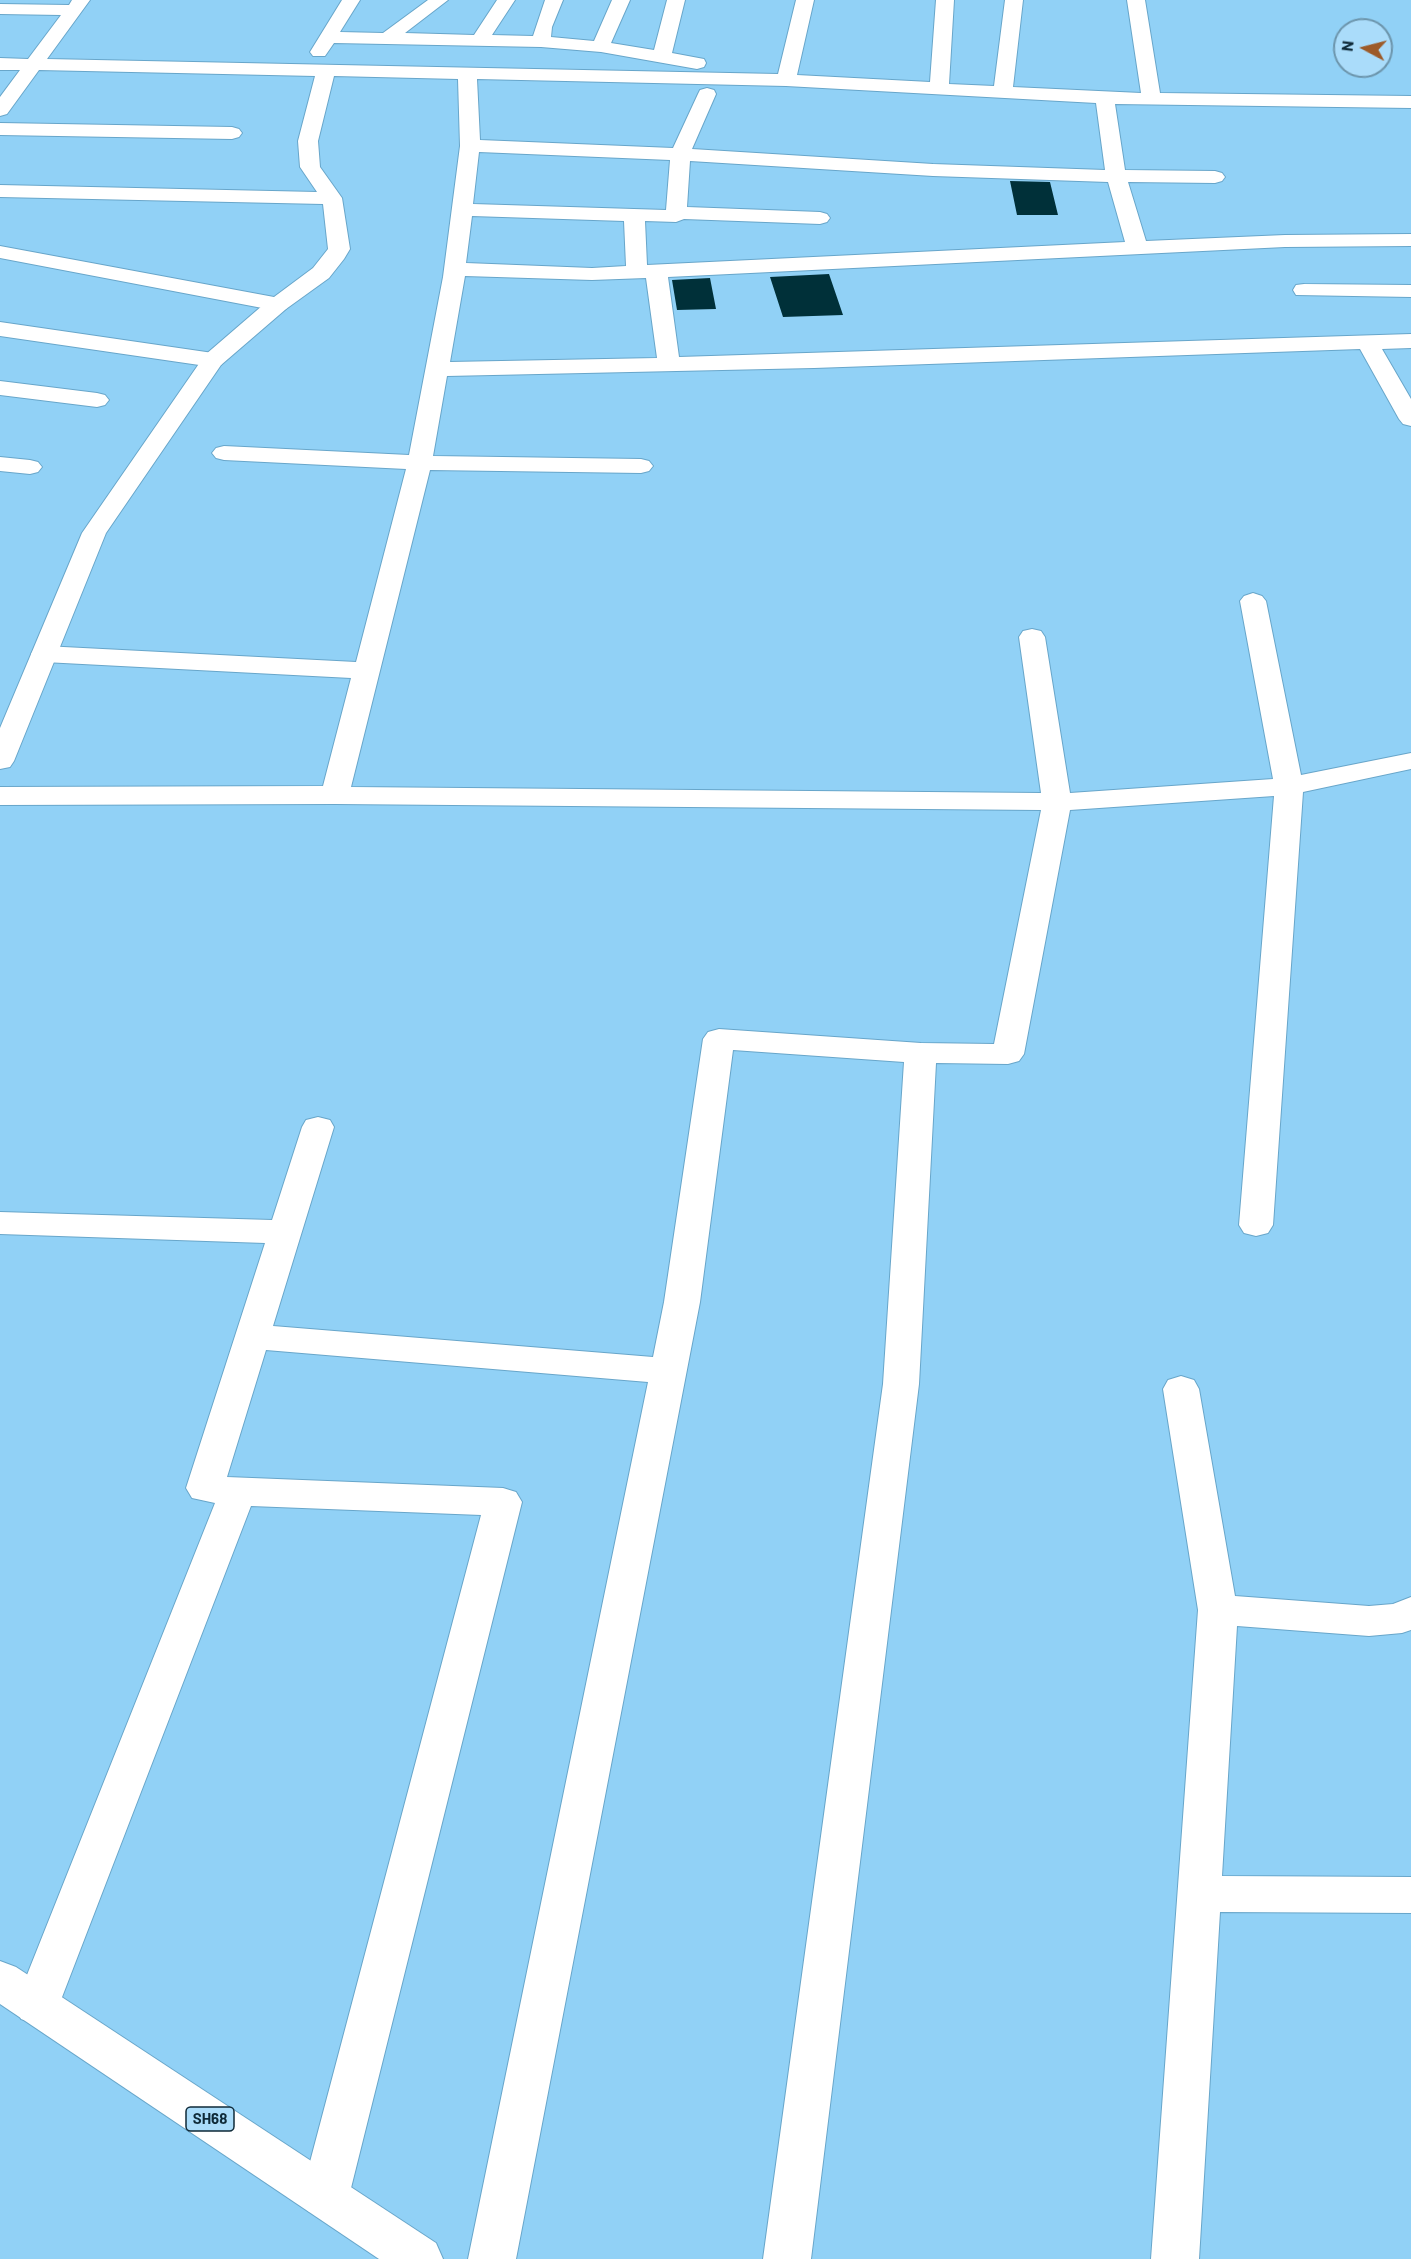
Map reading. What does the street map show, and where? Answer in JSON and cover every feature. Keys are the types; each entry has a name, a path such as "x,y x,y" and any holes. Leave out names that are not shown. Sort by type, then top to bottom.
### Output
{"street":[{"path":"386,39 439,0"},
{"path":"480,40 506,0"},
{"path":"541,42 543,27 554,0"},
{"path":"601,47 605,33 621,0"},
{"path":"662,56 676,0"},
{"path":"786,80 805,0"},
{"path":"939,88 945,0"},
{"path":"1003,92 1014,0"},
{"path":"1136,0 1151,98"},
{"path":"0,760 94,533 213,360 278,304 321,273 337,255 339,242 332,198 310,167 308,141 316,71 328,38 352,1"},
{"path":"0,9 77,5"},
{"path":"0,110 77,5"},
{"path":"328,38 541,42 601,47 702,64 729,79"},
{"path":"0,64 786,80 1105,98 1411,102"},
{"path":"335,795 420,463 456,269 470,146 467,75"},
{"path":"677,213 680,154 707,94"},
{"path":"1105,98 1116,176 1138,249"},
{"path":"0,129 232,133"},
{"path":"470,146 680,154 933,170 1215,177"},
{"path":"0,191 332,198"},
{"path":"463,210 820,218"},
{"path":"634,215 669,364"},
{"path":"456,269 592,274 1286,241 1411,241"},
{"path":"0,252 278,304"},
{"path":"1304,290 1411,291"},
{"path":"0,329 213,360"},
{"path":"436,369 1411,341"},
{"path":"1368,343 1411,419"},
{"path":"0,388 97,400"},
{"path":"224,453 420,463 642,466"},
{"path":"0,464 30,466"},
{"path":"1253,601 1289,786 1256,1225"},
{"path":"492,2259 682,1302 719,1039 921,1053 1008,1054 1057,802 1032,637"},
{"path":"44,654 367,671"},
{"path":"0,796 335,795 1057,802 1289,786 1411,761"},
{"path":"787,2259 901,1384 921,1053"},
{"path":"318,1127 205,1488 238,1492 503,1502 325,2196"},
{"path":"0,1223 285,1232"},
{"path":"252,1337 668,1371"},
{"path":"1175,2259 1218,1610 1181,1389"},
{"path":"37,2005 238,1492"},
{"path":"1218,1610 1369,1620 1401,1618 1411,1612"},
{"path":"1199,1894 1411,1894"},
{"name":"SH68","path":"0,1980 419,2259"}],"building":[{"path":"1010,181 1050,182 1058,215 1017,215"},
{"path":"829,274 843,315 783,317 770,277"},
{"path":"710,278 716,309 677,310 672,280"}]}
